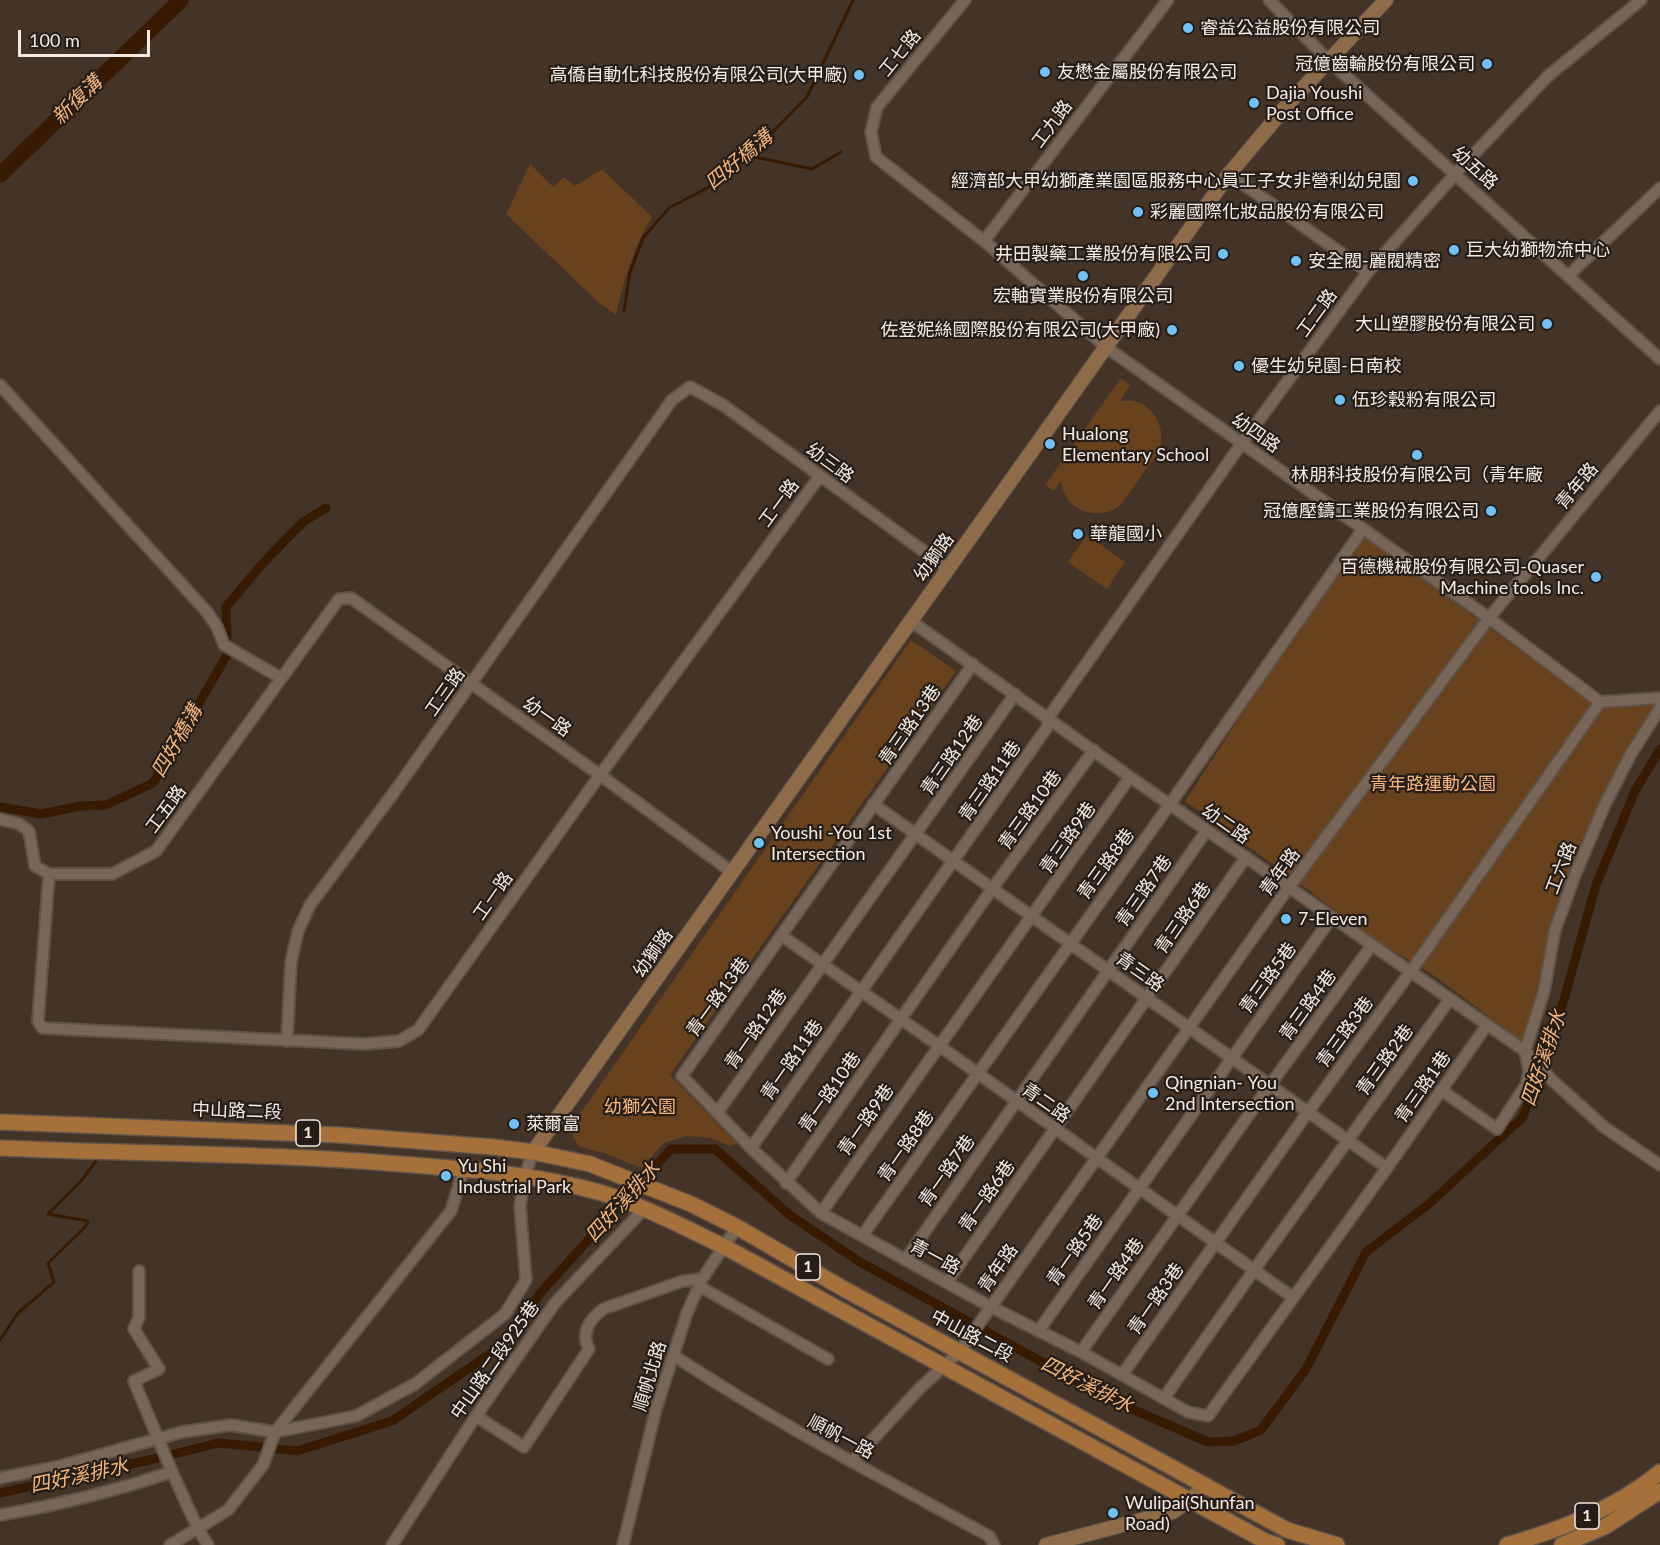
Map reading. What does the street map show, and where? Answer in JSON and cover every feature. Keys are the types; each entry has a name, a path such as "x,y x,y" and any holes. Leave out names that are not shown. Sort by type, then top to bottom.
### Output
{"main road":[{"name":"中山路二段","path":"0,1122 340,1135 473,1145 533,1152 590,1164 655,1188 737,1227 959,1352 1287,1530 1337,1545"},
{"path":"153,1153 154,1127"},
{"name":"1","path":"0,1148 336,1159 464,1168 525,1175 603,1194 644,1209 723,1246 1265,1541 1277,1545"},
{"name":"1","path":"1507,1545 1552,1532 1598,1512 1640,1488 1660,1472"},
{"name":"1","path":"1562,1545 1606,1526 1660,1491"}],"street":[{"name":"工七路","path":"870,132 877,107 965,0"},
{"name":"工九路","path":"984,241 1168,0"},
{"name":"幼五路","path":"1269,0 1328,60 1660,359"},
{"name":"幼獅路","path":"533,1152 1229,174 1288,104 1386,0"},
{"name":"工二路","path":"1048,718 1242,443 1368,272 1455,173 1548,76 1641,0"},
{"name":"幼四路","path":"870,132 876,157 984,241 1106,347 1489,618 1600,702"},
{"path":"1229,174 1368,272"},
{"path":"1569,275 1660,188"},
{"path":"0,385 207,612 217,627 224,645 281,678"},
{"name":"幼三路","path":"690,387 723,405 948,569"},
{"name":"工三路","path":"286,1041 291,962 298,931 310,905 672,400 690,387"},
{"name":"青年路","path":"852,1462 959,1352 1289,887 1489,618 1660,411"},
{"name":"工一路","path":"49,874 38,1021 42,1028 364,1044 399,1041 418,1030 600,774 820,476"},
{"name":"青三路8巷","path":"977,1074 1363,529"},
{"name":"幼一路","path":"339,599 351,598 600,774 732,872"},
{"name":"工五路","path":"49,874 112,874 156,851 339,599"},
{"name":"幼二路","path":"911,621 1130,777 1525,1051 1553,1081 1604,1127 1660,1165"},
{"name":"青三路13巷","path":"782,936 973,664"},
{"name":"青三路12巷","path":"822,964 1016,694"},
{"path":"1600,702 1660,698"},
{"name":"青三路3巷","path":"1216,1242 1600,702"},
{"name":"工六路","path":"1525,1051 1544,991 1556,930 1575,875 1610,794 1631,754 1660,708"},
{"name":"青三路11巷","path":"861,992 1048,726 1048,718"},
{"name":"青三路10巷","path":"900,1019 1094,750"},
{"name":"青三路9巷","path":"938,1045 1032,917 1130,777"},
{"name":"青三路","path":"873,804 1387,1168"},
{"path":"0,819 19,824 29,831 35,866 49,874"},
{"name":"青三路7巷","path":"1016,1102 1207,830"},
{"name":"青三路6巷","path":"1053,1129 1246,857"},
{"name":"青三路5巷","path":"1138,1188 1332,917"},
{"name":"青二路","path":"782,936 1292,1297"},
{"name":"青一路13巷","path":"682,1076 782,936"},
{"name":"青三路4巷","path":"1177,1216 1372,945"},
{"name":"青一路12巷","path":"717,1113 822,964"},
{"name":"青一路11巷","path":"751,1148 861,992"},
{"name":"青三路2巷","path":"1164,1398 1450,999"},
{"name":"青一路10巷","path":"786,1183 900,1019"},
{"name":"青三路1巷","path":"1208,1416 1387,1168 1486,1025"},
{"name":"青一路9巷","path":"821,1214 938,1045"},
{"path":"1441,1090 1497,1129 1526,1085 1529,1072 1525,1051"},
{"name":"青一路8巷","path":"862,1236 977,1074"},
{"name":"青一路","path":"682,1076 786,1183 821,1214 991,1307 1081,1352 1188,1412 1208,1416"},
{"name":"青一路7巷","path":"905,1260 1016,1102"},
{"name":"青一路6巷","path":"947,1282 1053,1129"},
{"path":"0,1478 60,1466 182,1432 231,1425 275,1432 356,1416 415,1384 505,1314 526,1280 520,1206 525,1175 533,1152"},
{"path":"170,1545 228,1510 263,1465 275,1432 451,1211 464,1168"},
{"name":"青一路5巷","path":"1039,1330 1138,1188"},
{"name":"中山路二段925巷","path":"392,1545 476,1416 555,1303 644,1209"},
{"name":"青一路4巷","path":"1081,1352 1177,1216"},
{"name":"順帆北路","path":"624,1545 656,1409 687,1313 700,1283 737,1227"},
{"name":"青一路3巷","path":"1122,1375 1216,1242"},
{"path":"139,1271 139,1317 134,1329 159,1369 134,1381 172,1472 198,1529 208,1545"},
{"path":"476,1416 524,1448 589,1349 585,1342 586,1329 592,1317 603,1309 683,1281 700,1283 828,1359"},
{"name":"順帆一路","path":"673,1355 740,1399 989,1536 994,1545"},
{"path":"0,1515 58,1505 111,1492 172,1472"},
{"path":"1046,1545 1172,1512 1191,1500 1204,1485"}],"green space":[{"path":"530,164 553,187 564,177 575,186 602,169 652,217 634,252 616,315 598,302 506,214"},
{"path":"1121,378 1130,385 1120,401 1134,401 1148,408 1158,421 1161,444 1153,460 1120,505 1106,512 1086,512 1069,501 1061,481 1054,491 1045,485"},
{"path":"1087,535 1125,562 1107,589 1068,562"},
{"name":"青年路運動公園","path":"1365,537 1592,703 1656,704 1634,746 1611,780 1592,821 1550,929 1538,986 1522,1042 1436,977 1358,929 1310,891 1185,801 1318,602"},
{"name":"幼獅公園","path":"911,640 956,671 670,1075 737,1144 730,1146 711,1138 687,1136 664,1143 641,1168 604,1153 580,1147 573,1138 573,1124"}],"waterway":[{"name":"新復溝","path":"0,175 181,0"},
{"name":"四好橋溝","path":"624,311 630,272 643,238 669,208 707,188 749,156 807,97 853,0"},
{"path":"750,156 812,169 841,152"},
{"name":"四好橋溝","path":"227,638 226,607 263,563 303,522 326,508"},
{"name":"四好橋溝","path":"0,807 42,814 80,806 106,805 153,783 227,655"},
{"name":"四好溪排水","path":"277,1449 297,1451 392,1421 497,1349 543,1290 671,1149 715,1149 791,1216 860,1262 1109,1399 1208,1442 1234,1441 1261,1430 1306,1369 1366,1252 1430,1203 1523,1117 1563,1003 1596,885 1635,791 1660,749"},
{"path":"0,1340 18,1313 54,1282 48,1263 85,1227 88,1221 48,1214 81,1181 96,1161"},
{"name":"四好溪排水","path":"174,1454 218,1443 261,1447"},
{"name":"四好溪排水","path":"0,1493 158,1458"}],"place":[{"name":"睿益公益股份有限公司","path":"1188,28"},
{"name":"冠億齒輪股份有限公司","path":"1487,64"},
{"name":"友懋金屬股份有限公司","path":"1045,72"},
{"name":"高僑自動化科技股份有限公司(大甲廠)","path":"859,75"},
{"name":"Dajia Youshi Post Office","path":"1254,103"},
{"name":"經濟部大甲幼獅產業園區服務中心員工子女非營利幼兒園","path":"1413,181"},
{"name":"彩麗國際化妝品股份有限公司","path":"1138,212"},
{"name":"巨大幼獅物流中心","path":"1454,250"},
{"name":"井田製藥工業股份有限公司","path":"1223,254"},
{"name":"安全閥-麗閥精密","path":"1296,261"},
{"name":"宏軸實業股份有限公司","path":"1083,276"},
{"name":"大山塑膠股份有限公司","path":"1547,324"},
{"name":"佐登妮絲國際股份有限公司(大甲廠)","path":"1172,330"},
{"name":"優生幼兒園-日南校","path":"1239,366"},
{"name":"伍珍穀粉有限公司","path":"1340,400"},
{"name":"Hualong Elementary School","path":"1050,444"},
{"name":"林朋科技股份有限公司（青年廠","path":"1417,455"},
{"name":"冠億壓鑄工業股份有限公司","path":"1491,511"},
{"name":"華龍國小","path":"1078,534"},
{"name":"百德機械股份有限公司-Quaser Machine tools Inc.","path":"1596,577"},
{"name":"Youshi -You 1st Intersection","path":"759,843"},
{"name":"7-Eleven","path":"1286,919"},
{"name":"Qingnian- You 2nd Intersection","path":"1153,1093"},
{"name":"萊爾富","path":"514,1124"},
{"name":"Yu Shi Industrial Park","path":"446,1176"},
{"name":"Wulipai(Shunfan Road)","path":"1113,1513"}]}
